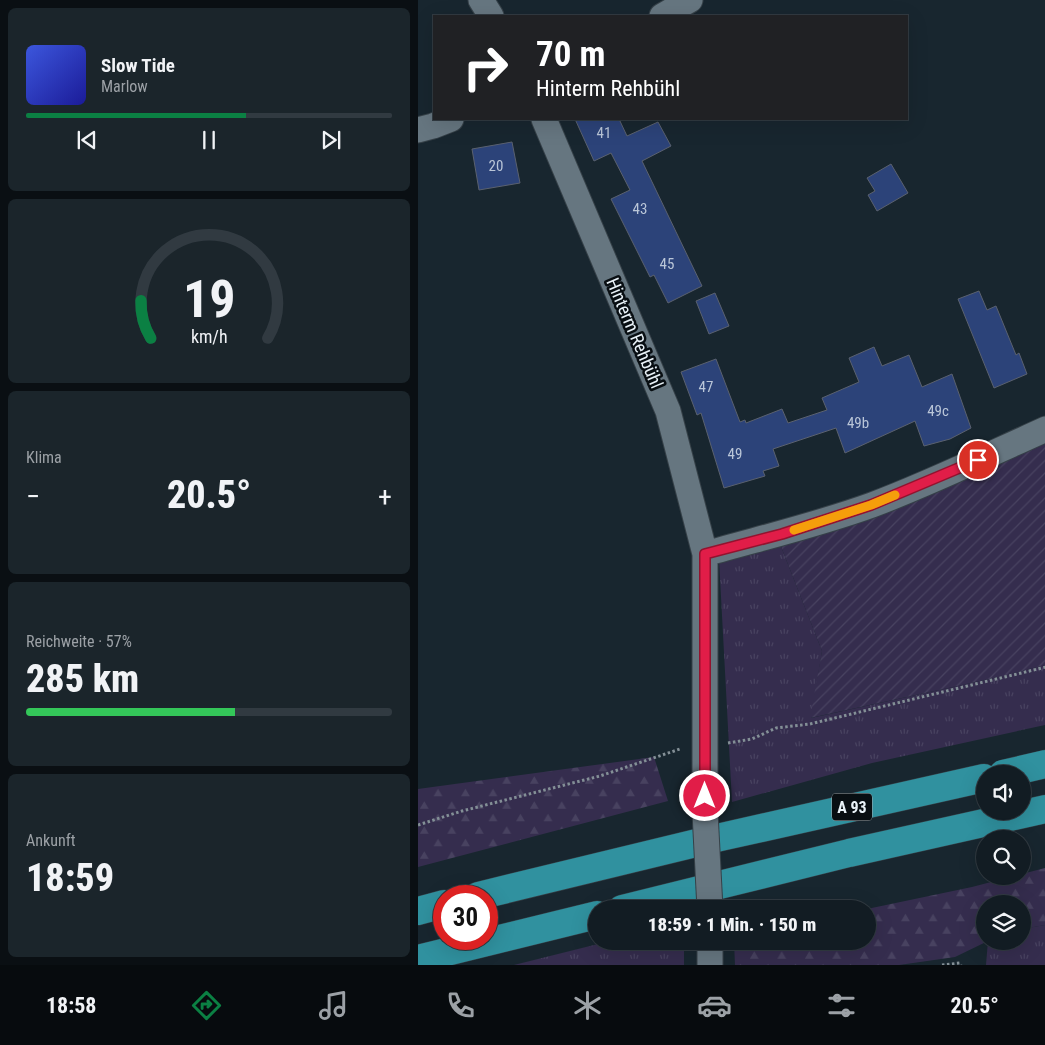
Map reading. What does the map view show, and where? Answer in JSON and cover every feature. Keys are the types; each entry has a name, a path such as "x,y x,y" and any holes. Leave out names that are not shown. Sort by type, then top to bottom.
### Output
{"highway":[{"path":"1031,768 1046,764"},
{"name":"A 93","path":"498,891 721,837 976,780"},
{"path":"658,900 849,853 1046,809"},
{"path":"418,911 433,907"},
{"path":"418,959 588,917"}],"street":[{"path":"482,0 490,15"},
{"path":"664,15 690,0"},
{"path":"418,130 449,120"},
{"name":"Hinterm Rehbühl","path":"544,120 668,411 705,554 705,812 710,900"},
{"path":"705,554 782,534 871,505 961,468 1046,429"},
{"path":"710,950 710,965"}],"path":[{"path":"418,825 462,811 600,776 691,745 752,739 776,728 810,724 1046,667"},
{"path":"942,965 961,965"}],"green space":[{"path":"1045,441 1045,665 1008,675 810,718 822,651 780,544"},
{"path":"780,544 822,651 811,718 1008,675 1045,665 1045,725 872,763 732,802 719,559"},
{"path":"654,757 668,801 418,867 418,789"},
{"path":"1045,868 1045,925 1031,927 1031,895 976,895 976,947 955,957 899,965 735,965 734,950 876,950 876,907 980,885 1031,885 1031,872"},
{"path":"1045,925 1045,965 986,965 987,950 1031,950 1031,927"},
{"path":"588,946 588,950 684,950 684,965 514,965"}],"building":[{"path":"575,120 619,120 627,136 658,122 671,146 642,161 702,286 668,303 654,275 650,277 611,199 630,190 611,153 594,161"},
{"path":"512,142 520,183 479,190 472,149"},
{"path":"891,164 908,193 877,211 868,195 875,191 867,178"},
{"path":"979,291 987,310 996,306 1016,355 1019,353 1027,374 994,388 958,299"},
{"path":"715,293 729,326 709,334 696,301"},
{"path":"874,347 882,366 909,355 922,387 952,374 971,428 950,439 924,446 915,421 845,453 836,428 773,449 779,466 763,471 765,476 724,488 701,413 697,415 681,372 716,359 740,422 745,420 746,423 782,409 788,423 827,410 822,398 859,382 849,358"}],"slow traffic":[{"path":"794,530 871,505 895,495"}],"route":[{"path":"705,796 705,554 782,534 871,505 978,460"}]}
